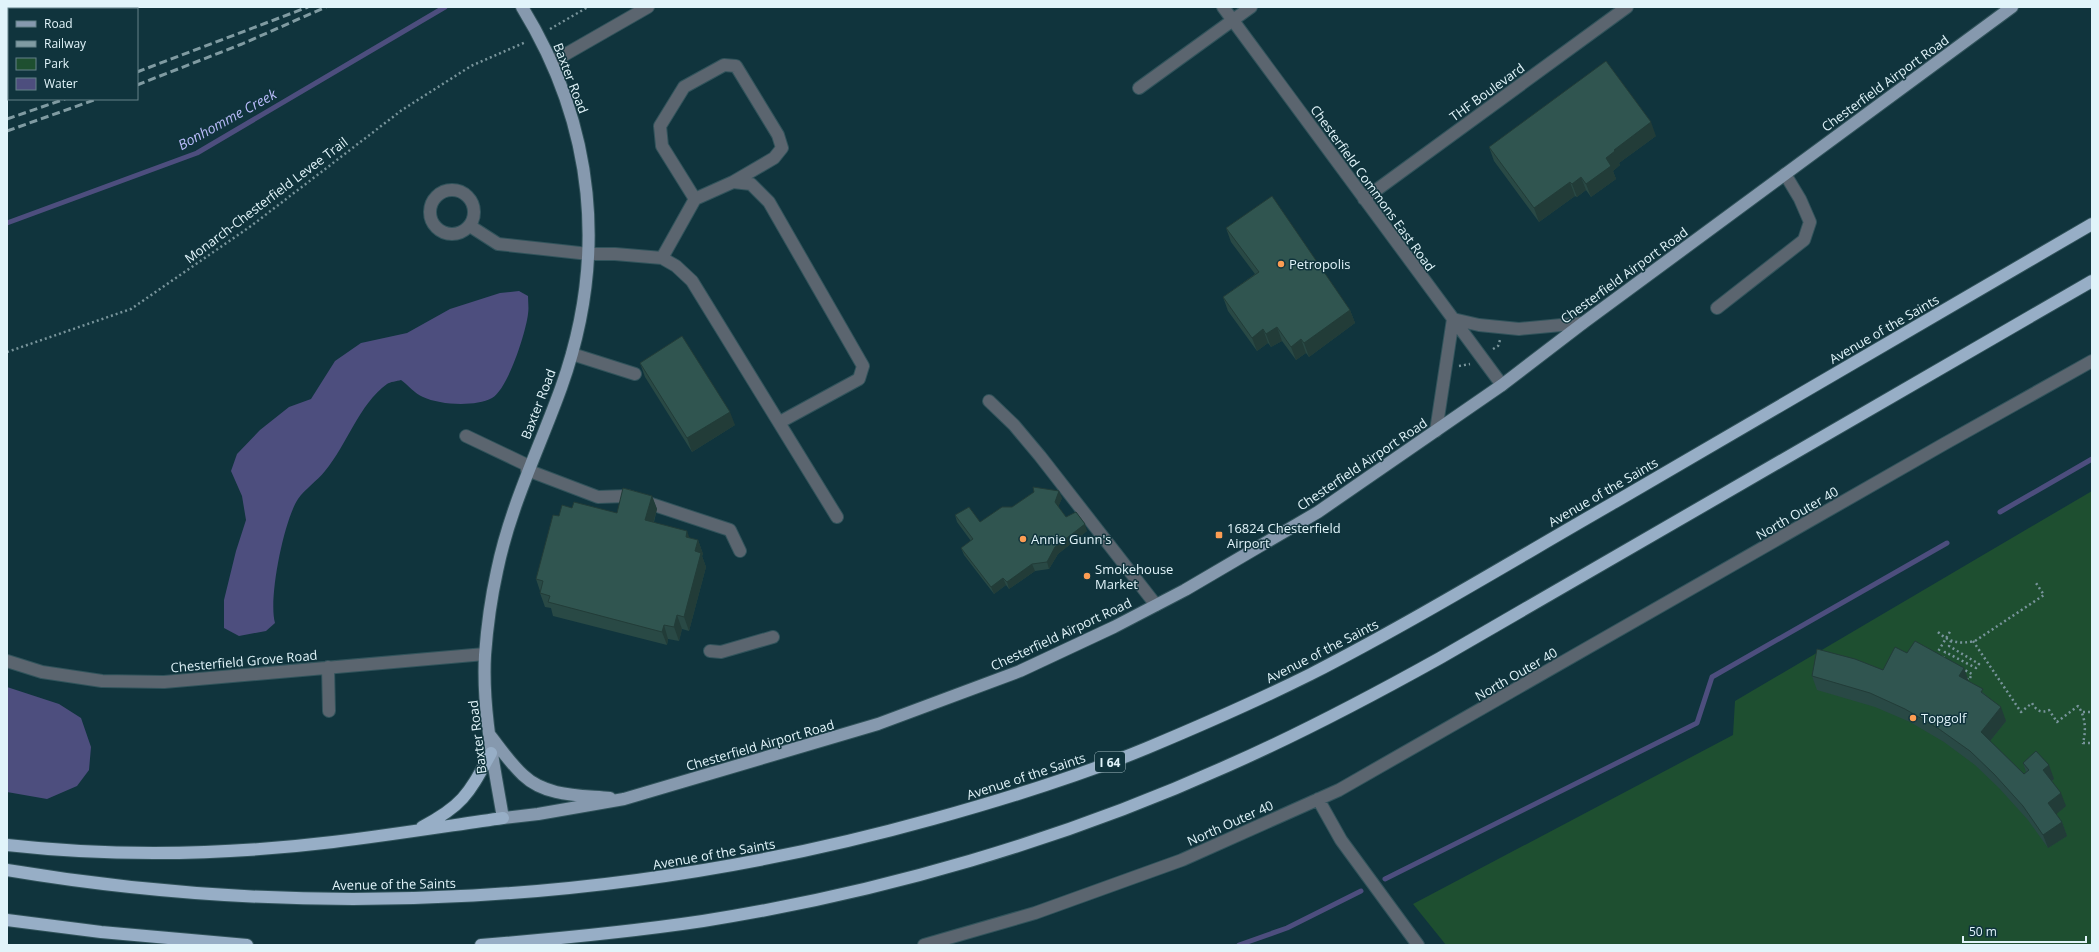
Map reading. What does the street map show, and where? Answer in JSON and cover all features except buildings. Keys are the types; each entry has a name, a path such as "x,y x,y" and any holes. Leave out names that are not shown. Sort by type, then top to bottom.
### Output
{"highway":[{"name":"Avenue of the Saints","path":"7,870 135,888 255,897 384,899 542,891 678,875 788,855 912,825 1030,791 1135,753 1198,726 1308,675 1361,647 1469,587 2092,224"},
{"path":"481,945 586,936 705,920 883,884 1055,833 1197,779 1280,742 1414,672 2092,281"},
{"path":"415,831 445,815 461,802 473,786 492,753"},
{"path":"7,845 138,853 182,852 332,842 503,818"},
{"path":"7,920 109,933 247,945"}],"main road":[{"name":"Chesterfield Airport Road","path":"503,818 546,813 624,799 798,749 901,716 1020,671 1156,605 1254,551 1318,512 1502,385 1582,323 2012,7"},
{"name":"Baxter Road","path":"503,818 489,734 485,654 497,572 507,531 528,468 545,430 572,354 581,320 589,254 586,192 579,144 570,108 552,62 524,9"},
{"path":"489,734 523,775 535,784 549,790 566,794 624,799"}],"street":[{"path":"552,62 648,7"},
{"name":"Chesterfield Commons East Road","path":"1223,7 1502,385"},
{"path":"1139,88 1251,7"},
{"name":"THF Boulevard","path":"1364,200 1627,7"},
{"path":"662,258 695,199 733,182 774,158 782,148 778,135 736,66 724,65 684,87 660,126 662,146 695,199"},
{"path":"1717,308 1804,240 1810,222 1800,199 1785,174"},
{"path":"733,182 751,184 769,202 863,366 859,379 780,422"},
{"path":"470,226 498,244 589,254 615,254 662,258 676,266 692,281 837,517"},
{"path":"1436,431 1452,319 1479,325 1519,329 1582,323"},
{"path":"572,354 635,374"},
{"name":"North Outer 40","path":"924,945 1036,913 1182,860 1339,790 2092,361"},
{"path":"989,401 1014,424 1036,450 1156,605"},
{"path":"466,436 528,468 598,497 627,496 730,530 740,551"},
{"path":"710,651 721,652 773,637"},
{"name":"Chesterfield Grove Road","path":"7,661 42,672 120,682 164,682 485,654"},
{"path":"328,667 329,711"},
{"path":"1318,800 1341,840 1418,945"}],"path":[{"path":"561,23 588,7"},
{"name":"Monarch-Chesterfield Levee Trail","path":"7,352 131,309 251,226 402,110 471,66 526,42"},
{"path":"1493,349 1500,342 1500,338"},
{"path":"1458,366 1470,364"},
{"path":"1938,632 1951,641 1967,643 1973,642 2044,594 2036,583"},
{"path":"1932,660 1951,630"},
{"path":"1948,661 1942,658 1945,652 1976,668 1979,664 1949,646 1951,641"},
{"path":"1973,642 2021,712 2032,704 2043,712 2049,710 2057,722 2078,706 2083,712 2085,734 2083,743 2092,743"},
{"path":"1954,664 1972,674 1969,680 1963,676"},
{"path":"2083,712 2092,712"}],"green space":[{"name":"Topgolf","path":"2092,491 2092,945 1446,945 1413,904 1733,735 1735,701"}],"water":[{"path":"519,291 528,296 527,322 510,372 498,393 492,398 476,403 458,404 439,402 420,396 401,380 388,383 377,392 361,413 333,461 322,475 301,495 293,509 283,541 276,579 273,612 275,623 266,631 239,636 224,628 224,600 236,551 246,520 242,496 231,471 237,454 260,430 289,407 311,399 335,361 361,343 407,333 450,309 500,293"},
{"path":"7,687 59,704 81,718 91,747 89,770 77,786 47,799 7,792"}],"waterway":[{"name":"Bonhomme Creek","path":"7,223 197,153 445,7"},
{"path":"2000,512 2092,459"},
{"path":"1385,879 1697,723 1712,677 1947,543"},
{"path":"1239,945 1287,928 1361,891"}],"railway":[{"path":"138,72 308,7"},
{"path":"138,85 242,44 326,7"},
{"path":"7,119 62,100"},
{"path":"7,131 94,100"}],"place":[{"name":"Petropolis","path":"1281,264"},
{"name":"16824 Chesterfield Airport","path":"1219,535"},
{"name":"Annie Gunn's","path":"1023,539"},
{"name":"Smokehouse Market","path":"1087,576"},
{"name":"Topgolf","path":"1913,718"}]}
